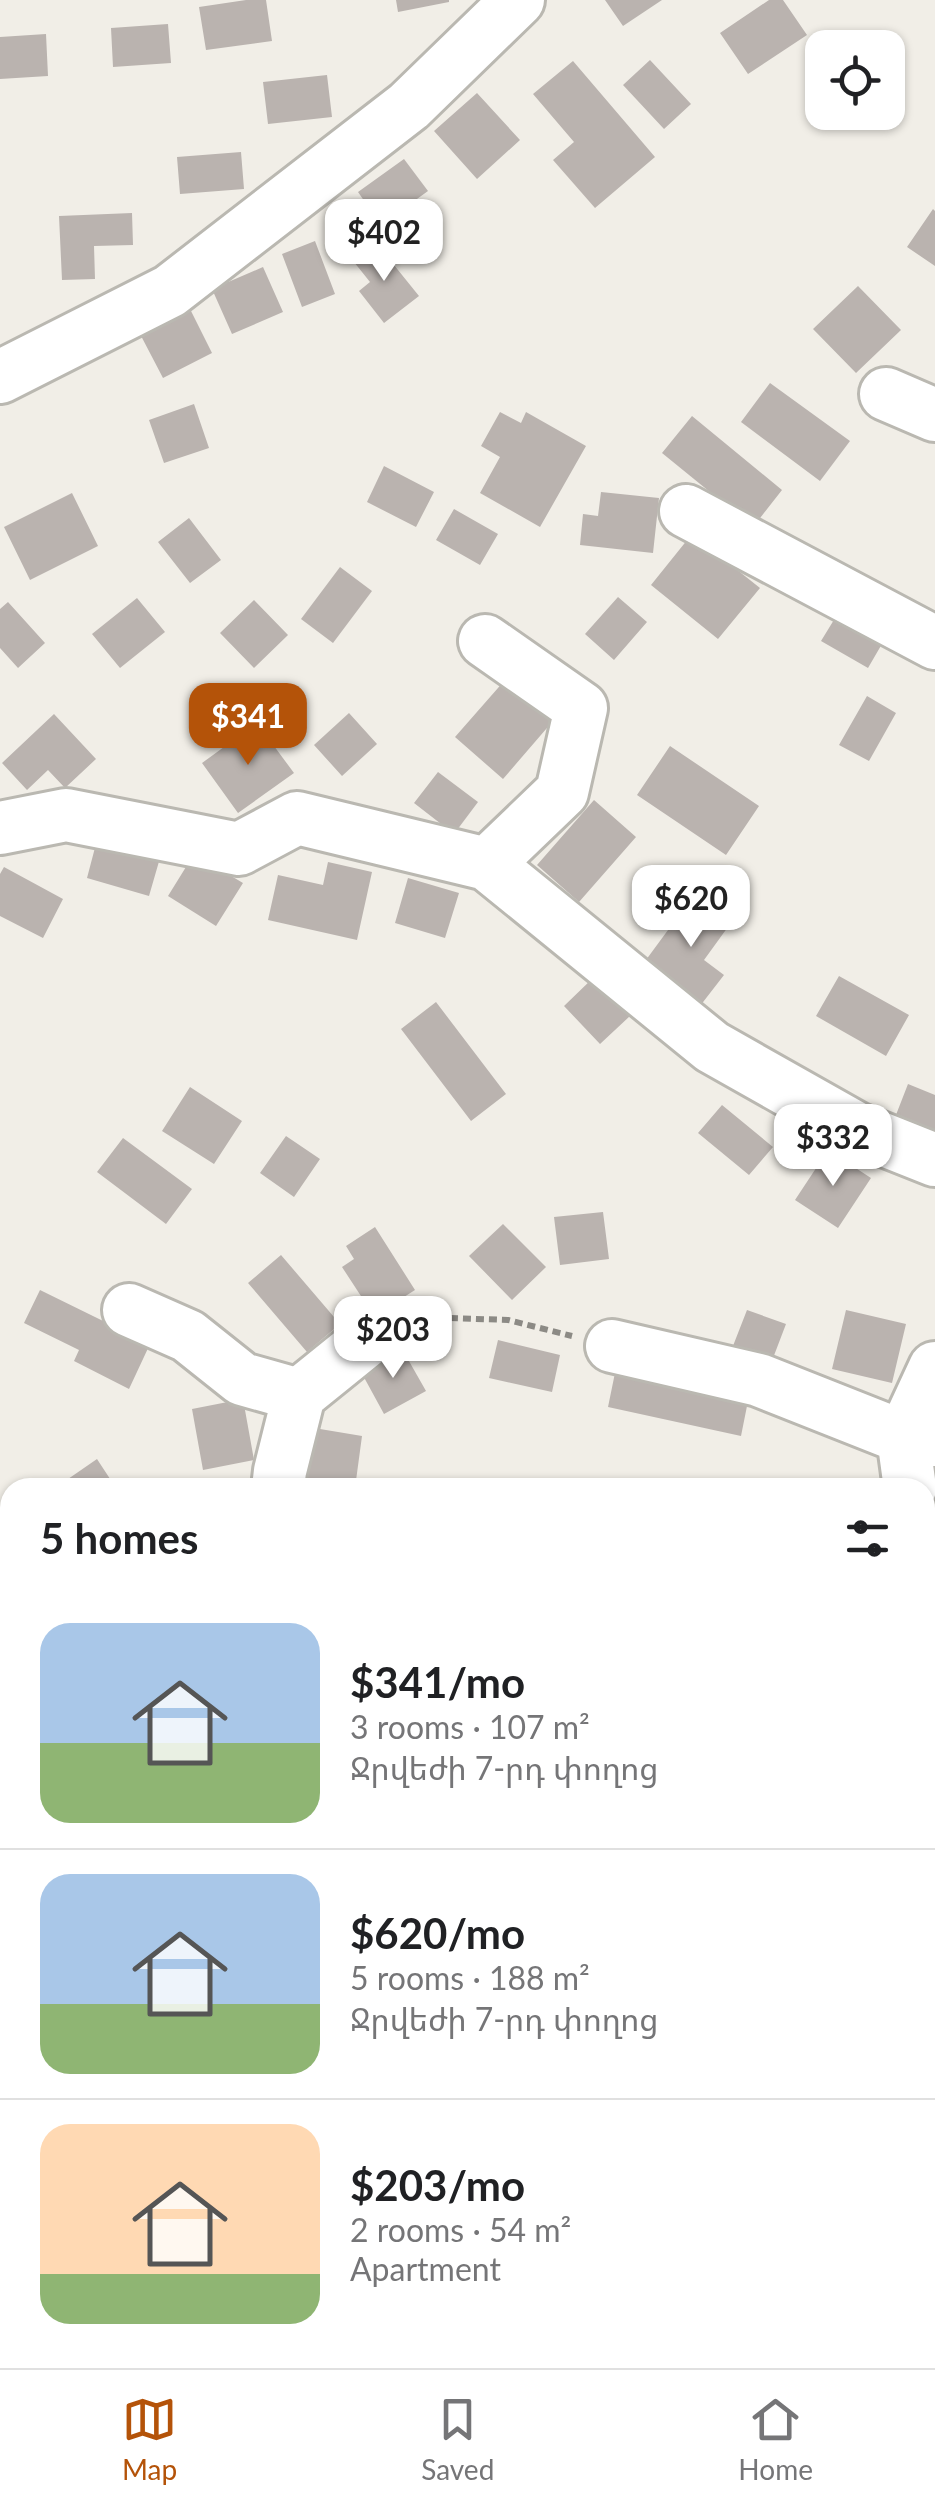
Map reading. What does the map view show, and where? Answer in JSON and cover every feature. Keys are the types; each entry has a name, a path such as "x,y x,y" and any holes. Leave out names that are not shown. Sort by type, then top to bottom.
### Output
{"street":[{"path":"0,377 170,291 409,106 518,0"},
{"path":"886,394 935,415"},
{"path":"686,511 935,643"},
{"path":"485,642 582,708 562,792 486,864"},
{"path":"0,828 66,814 239,848 298,818 486,864 712,1048 857,1129 935,1160"},
{"path":"130,1310 188,1336 242,1379 299,1395"},
{"path":"279,1478 299,1395 372,1336"},
{"path":"612,1346 759,1380 919,1439"},
{"path":"912,1478 935,1368"}],"path":[{"path":"372,1336 450,1318 508,1320 612,1346"}],"building":[{"path":"266,0 272,41 206,50 199,7"},
{"path":"396,0 449,0 449,2 398,12"},
{"path":"605,0 662,0 623,26"},
{"path":"769,0 783,0 805,36 748,74 720,33"},
{"path":"168,24 171,63 113,67 111,28"},
{"path":"46,34 48,76 0,79 0,37"},
{"path":"650,60 691,104 664,129 623,85"},
{"path":"573,61 655,157 595,208 553,160 574,142 533,94"},
{"path":"327,75 332,117 268,124 263,82"},
{"path":"477,93 520,140 477,179 434,131"},
{"path":"241,152 244,189 180,194 177,157"},
{"path":"404,159 428,191 381,225 358,192"},
{"path":"935,211 935,266 907,247"},
{"path":"132,213 133,245 94,246 95,279 62,280 59,216"},
{"path":"315,241 335,294 302,307 282,254"},
{"path":"377,244 419,296 384,323 359,291 370,282 354,262"},
{"path":"263,267 283,312 232,334 212,289"},
{"path":"858,286 901,330 856,373 813,329"},
{"path":"189,307 212,353 163,378 139,332"},
{"path":"770,383 850,441 820,481 741,422"},
{"path":"194,404 209,448 164,463 149,420"},
{"path":"500,412 521,423 526,412 586,446 540,527 480,493 500,457 481,446"},
{"path":"692,416 782,490 753,527 662,453"},
{"path":"384,466 434,492 416,527 367,502"},
{"path":"601,492 659,498 653,553 580,545 583,514 598,516"},
{"path":"72,493 98,546 30,580 4,527"},
{"path":"454,509 498,534 480,565 436,540"},
{"path":"189,518 221,560 190,583 158,542"},
{"path":"692,534 760,588 718,639 651,585"},
{"path":"340,567 372,591 333,643 301,619"},
{"path":"618,597 647,622 614,660 585,634"},
{"path":"137,598 165,632 120,668 92,634"},
{"path":"254,600 288,635 254,668 220,633"},
{"path":"8,602 45,643 18,668 0,648 0,609"},
{"path":"840,610 886,637 868,668 821,641"},
{"path":"505,680 553,721 503,779 455,737"},
{"path":"867,696 896,713 869,761 839,745"},
{"path":"349,713 377,744 342,776 314,745"},
{"path":"54,714 96,759 65,788 48,770 27,790 2,763"},
{"path":"257,723 294,773 238,813 202,763"},
{"path":"670,746 759,806 726,855 637,795"},
{"path":"438,772 478,802 454,834 414,803"},
{"path":"594,800 636,837 579,902 537,865"},
{"path":"97,840 160,858 149,896 87,878"},
{"path":"194,854 243,883 216,926 168,896"},
{"path":"328,862 372,872 357,940 268,920 278,875 323,885"},
{"path":"4,867 63,899 43,938 0,916 0,874"},
{"path":"408,878 459,893 445,938 395,923"},
{"path":"696,892 733,920 704,960 724,975 700,1006 643,964"},
{"path":"839,976 909,1015 886,1056 816,1016"},
{"path":"593,978 630,1016 600,1044 564,1006"},
{"path":"436,1002 506,1094 471,1121 401,1029"},
{"path":"908,1084 935,1095 935,1137 894,1120"},
{"path":"190,1087 242,1121 214,1164 162,1131"},
{"path":"722,1105 773,1147 749,1175 698,1133"},
{"path":"286,1136 320,1159 294,1197 260,1173"},
{"path":"123,1138 192,1189 166,1224 97,1172"},
{"path":"828,1150 871,1178 838,1228 795,1200"},
{"path":"603,1212 609,1259 560,1265 554,1217"},
{"path":"503,1224 546,1267 512,1300 469,1256"},
{"path":"375,1227 415,1290 374,1316 342,1267 354,1259 346,1246"},
{"path":"281,1255 340,1324 307,1352 248,1283"},
{"path":"40,1290 150,1344 129,1389 74,1361 79,1350 24,1323"},
{"path":"747,1310 786,1324 770,1366 731,1351"},
{"path":"846,1310 906,1324 892,1383 832,1369"},
{"path":"498,1340 560,1355 552,1392 489,1378"},
{"path":"401,1347 426,1391 384,1414 360,1370"},
{"path":"616,1368 749,1396 741,1436 608,1407"},
{"path":"243,1399 254,1460 203,1470 192,1409"},
{"path":"314,1428 362,1436 356,1478 307,1478"},
{"path":"97,1459 109,1478 69,1478"}]}
